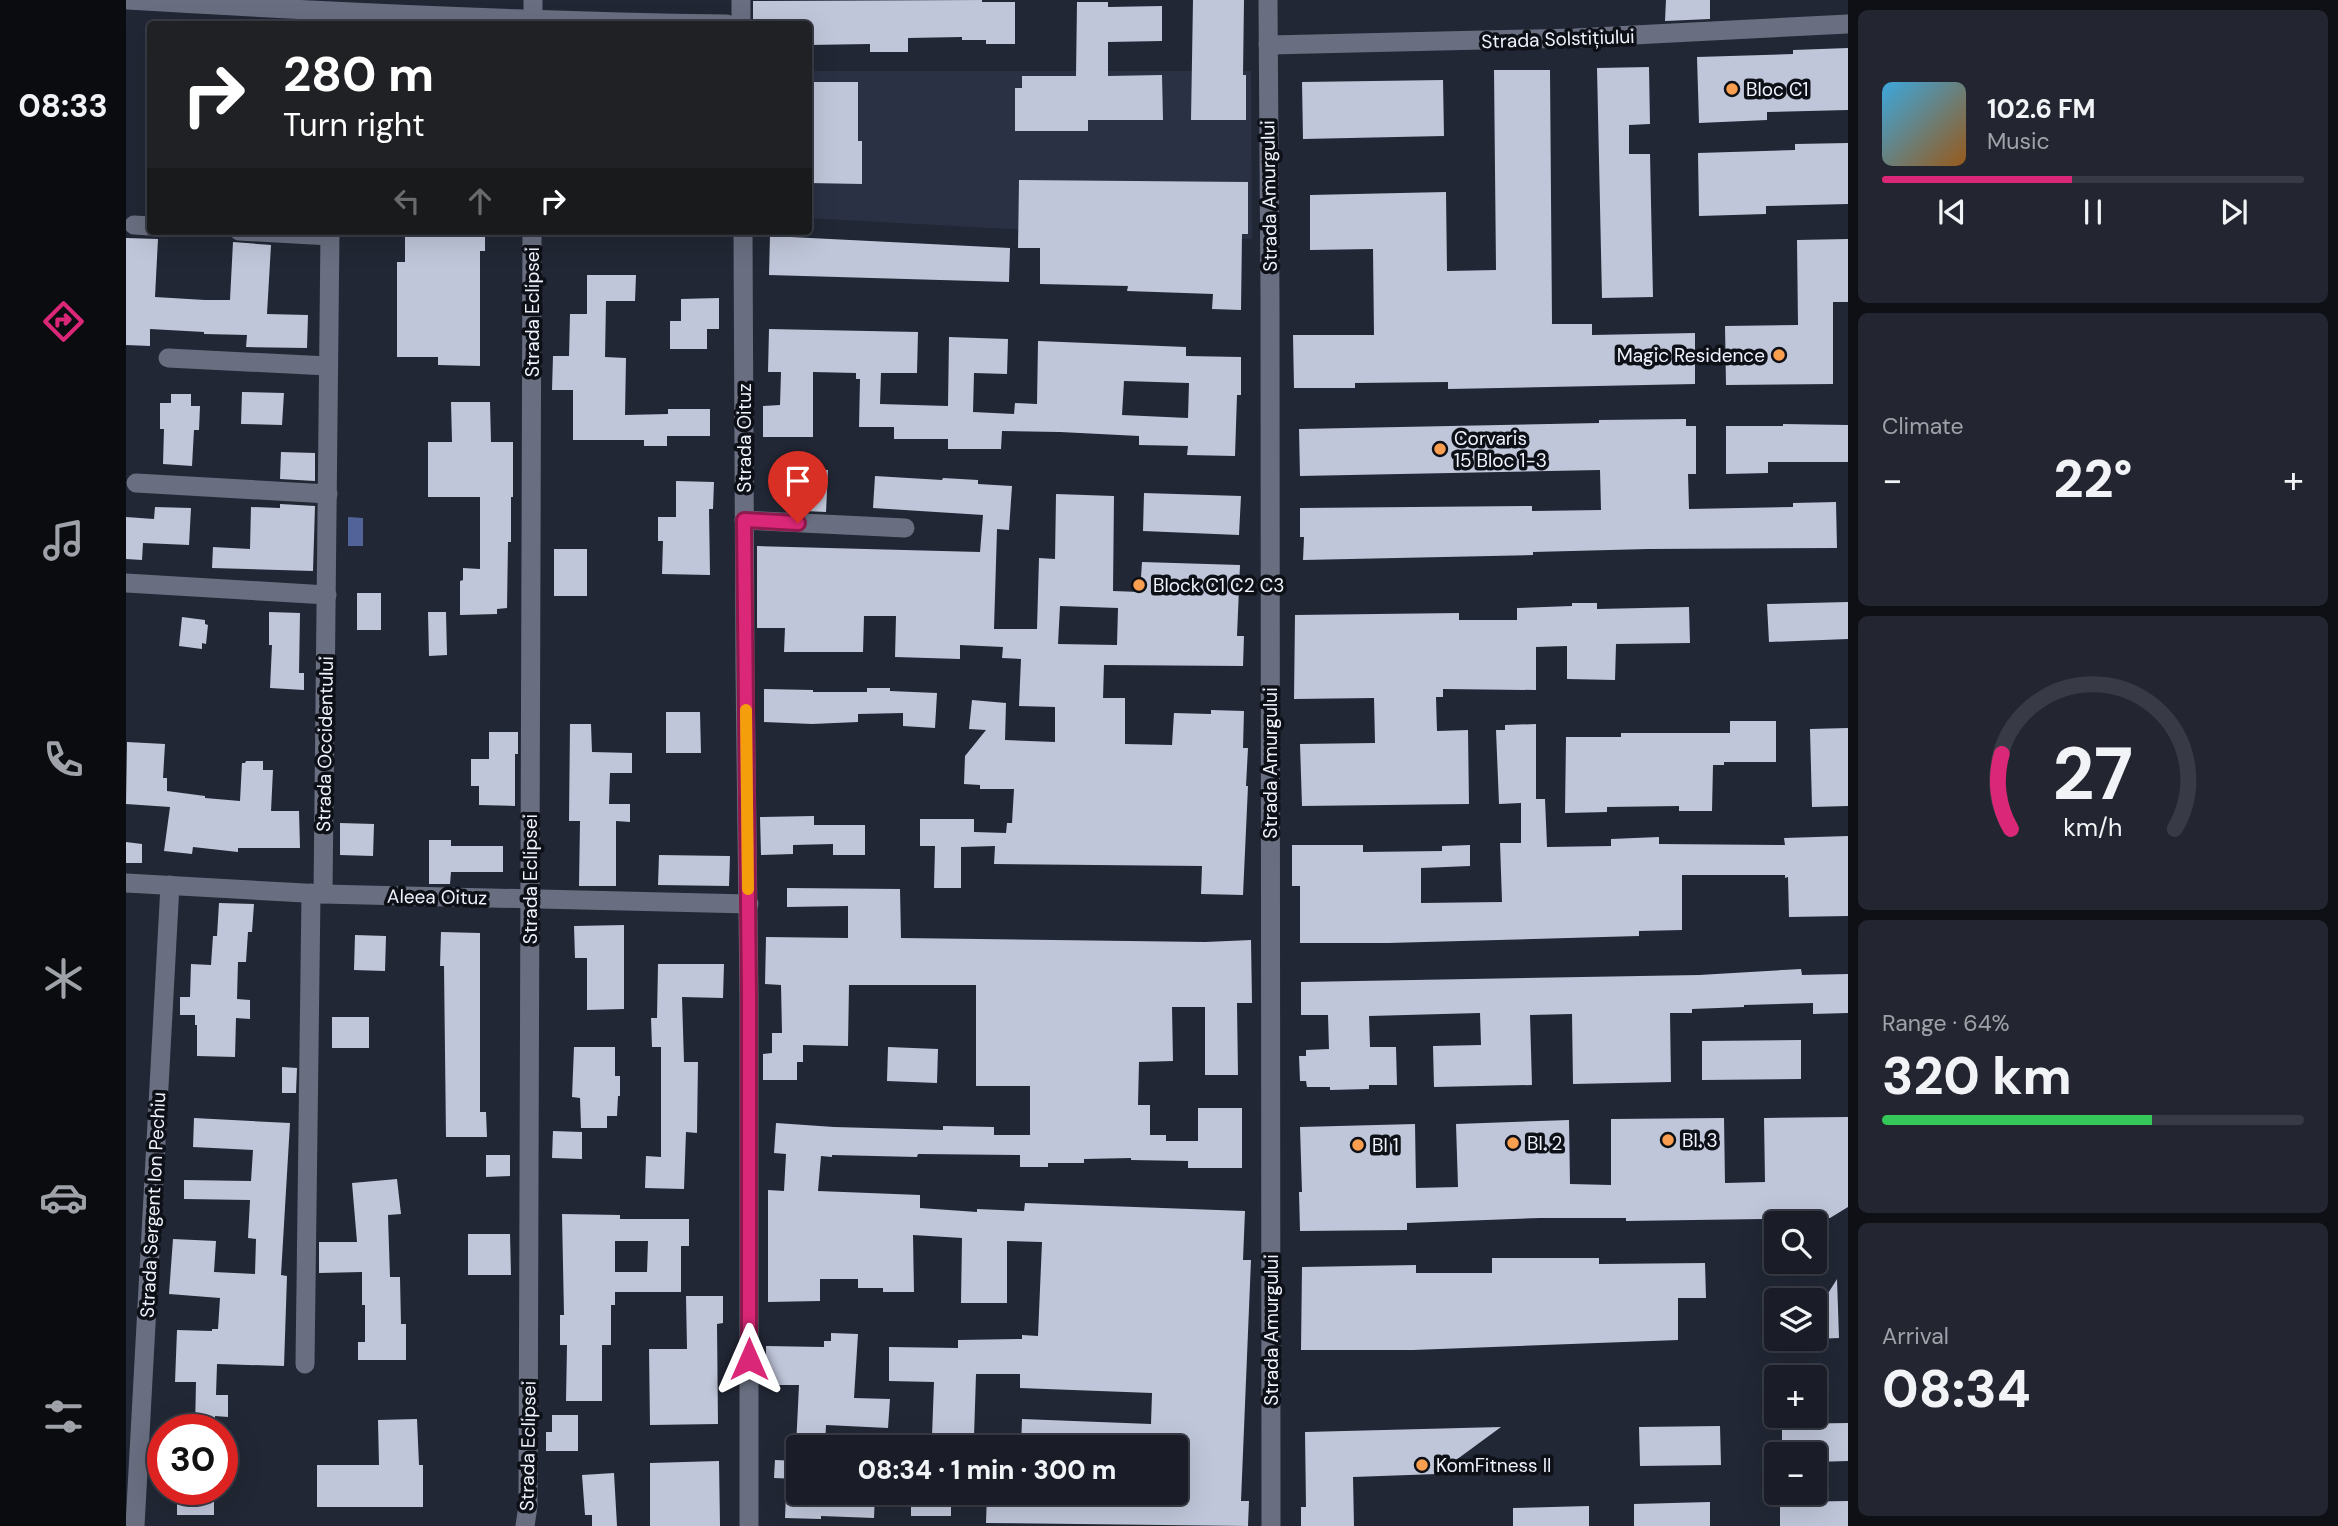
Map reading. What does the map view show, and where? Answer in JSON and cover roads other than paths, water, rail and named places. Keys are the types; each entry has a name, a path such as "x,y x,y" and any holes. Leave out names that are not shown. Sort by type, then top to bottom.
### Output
{"street":[{"path":"128,0 497,21"},
{"path":"533,0 533,21"},
{"path":"741,0 741,21"},
{"name":"Strada Amurgului","path":"1268,0 1271,1526"},
{"name":"Strada Solstițiului","path":"1268,45 1551,39 1848,24"},
{"name":"Strada Occidentului","path":"305,1364 327,594 330,235"},
{"name":"Strada Eclipsei","path":"525,1526 528,1506 532,235"},
{"name":"Strada Oituz","path":"743,235 749,904 749,1526"},
{"path":"168,358 328,366"},
{"path":"136,483 328,494"},
{"path":"744,520 905,528"},
{"path":"126,583 327,594"},
{"name":"Aleea Oituz","path":"126,883 317,894 749,904"},
{"name":"Strada Sergent Ion Pechiu","path":"135,1526 170,885"}],"water":[{"path":"348,517 363,518 363,546 348,546"}],"place":[{"name":"Bloc C1","path":"1732,89"},
{"name":"Magic Residence","path":"1779,355"},
{"name":"Corvaris 15 Bloc 1-3","path":"1440,449"},
{"name":"Block C1 C2 C3","path":"1139,585"},
{"name":"Bl. 3","path":"1668,1140"},
{"name":"Bl. 2","path":"1513,1143"},
{"name":"Bl 1","path":"1358,1145"},
{"name":"KomFitness II","path":"1422,1465"}]}
